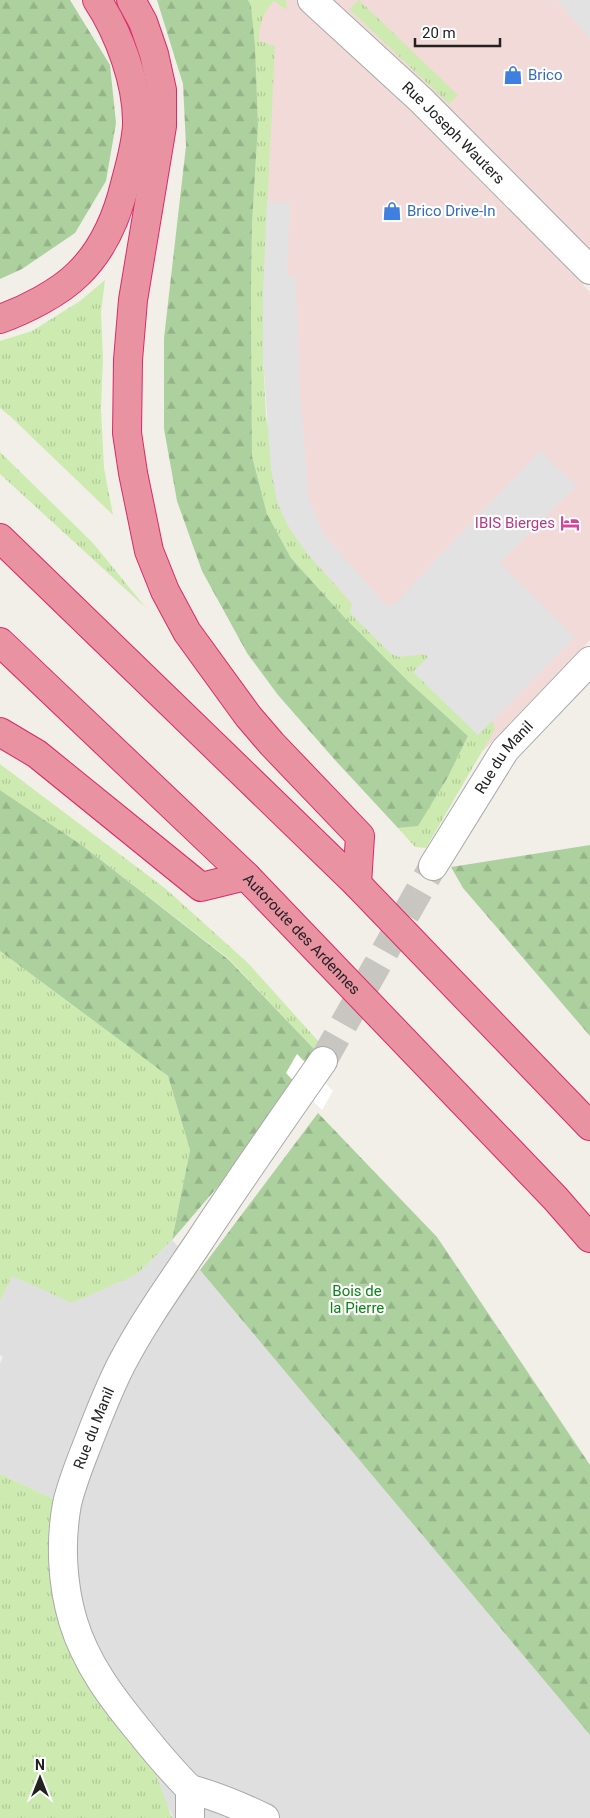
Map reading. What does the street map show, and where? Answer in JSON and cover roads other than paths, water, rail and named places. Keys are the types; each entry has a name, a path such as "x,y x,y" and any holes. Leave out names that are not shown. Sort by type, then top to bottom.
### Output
{"highway":[{"path":"0,319 29,308 78,274 98,250 112,227 121,201 132,158 137,124 133,90 123,51 109,18 97,0"},
{"path":"131,0 143,22 154,54 162,90 162,126 133,300 128,360 127,433 149,551 165,591 187,632 248,716 272,744 360,836 357,884"},
{"path":"0,538 357,884 590,1126"},
{"name":"Autoroute des Ardennes","path":"0,642 246,876 555,1198 590,1238"},
{"path":"0,732 36,754 202,887 246,876"}],"street":[{"name":"Rue Joseph Wauters","path":"312,0 421,100 590,270"},
{"name":"Rue du Manil","path":"433,866 505,750 590,661"},
{"name":"Rue du Manil","path":"190,1789 167,1765 114,1700 80,1642 67,1596 63,1559 67,1503 75,1477 110,1387 134,1342 228,1199 323,1061"},
{"path":"190,1818 190,1789 237,1804 265,1818"}],"tunnel":[{"path":"323,1061 433,866"}],"place":[{"name":"Brico","path":"513,75"},
{"name":"Brico Drive-In","path":"392,211"},
{"name":"IBIS Bierges","path":"570,523"}],"park label":[{"name":"Bois de la Pierre","path":"357,1300"}]}
